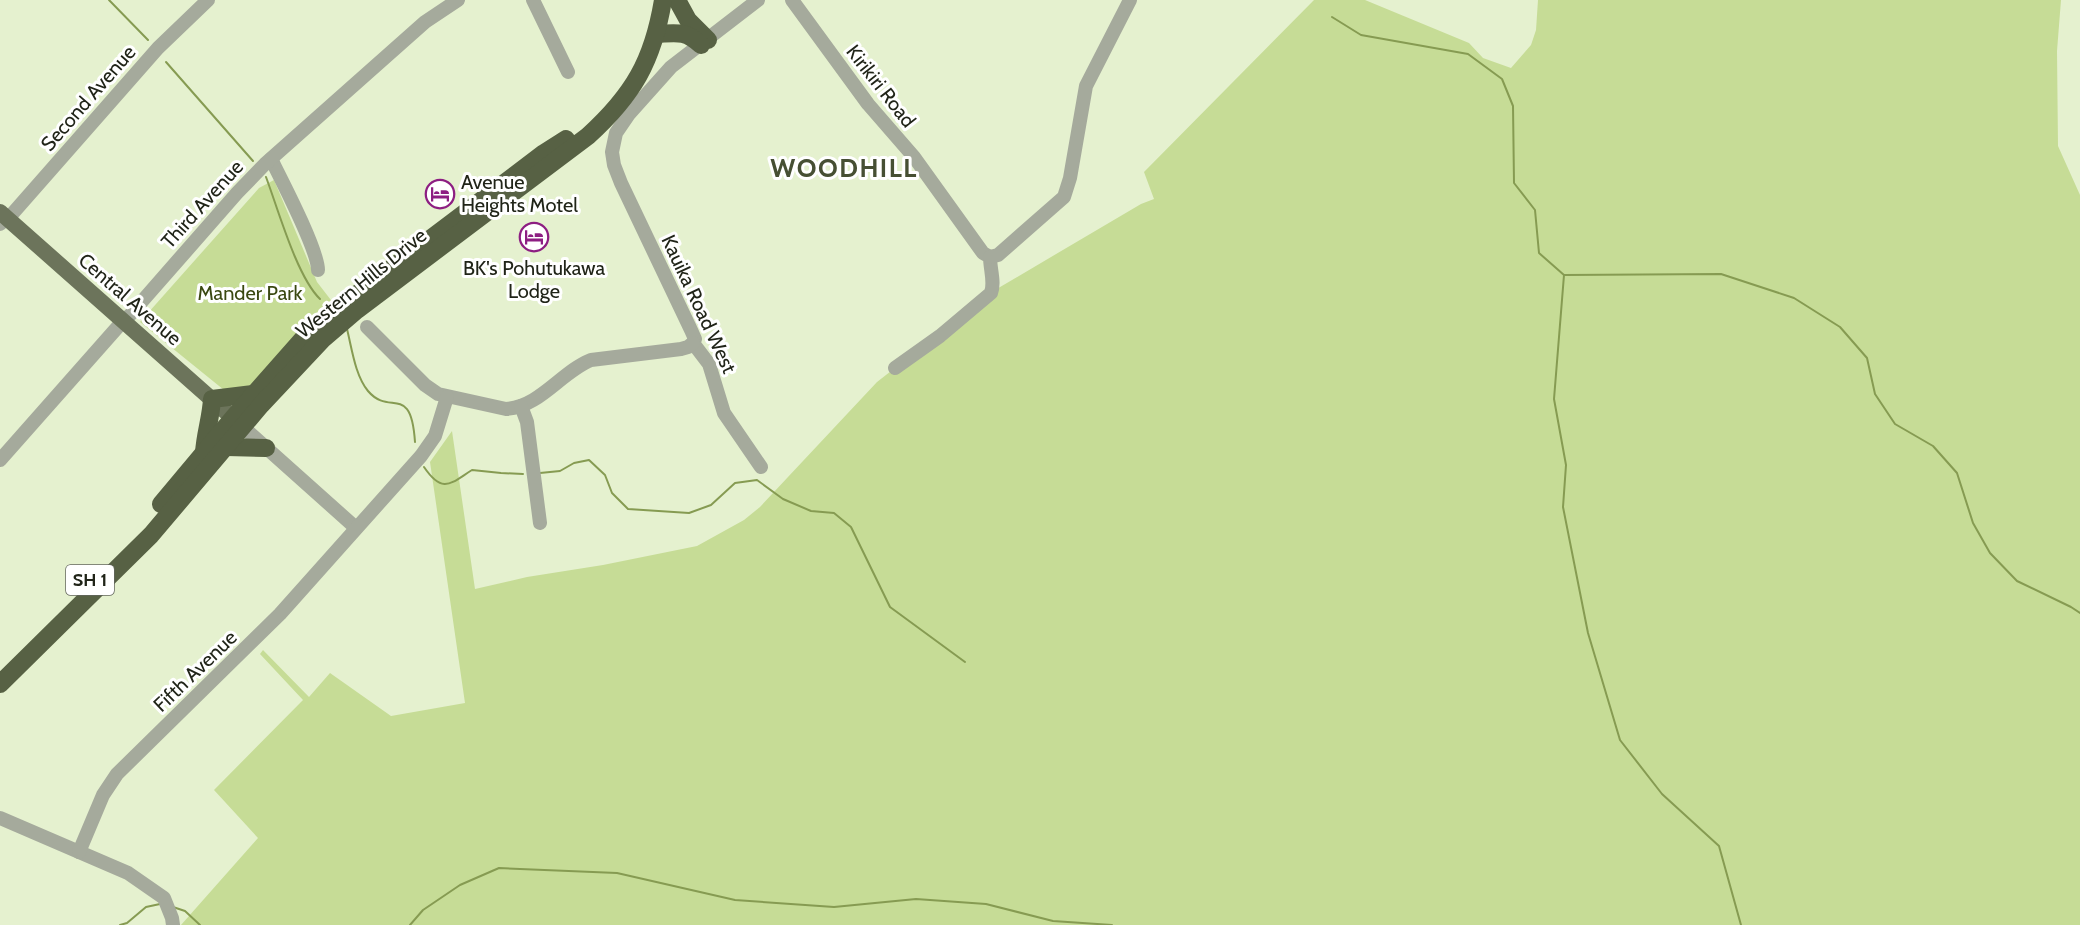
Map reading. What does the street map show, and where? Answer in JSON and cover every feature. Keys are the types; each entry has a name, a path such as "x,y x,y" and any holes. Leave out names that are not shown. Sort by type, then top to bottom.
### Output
{"highway":[{"name":"Western Hills Drive","path":"0,684 151,535 227,447 253,394 308,333 544,153 573,135 614,96 638,58 649,25 651,0"},
{"name":"Western Hills Drive","path":"0,667 132,538 204,454 261,405 338,326 600,126 628,95 642,70 657,34 663,0"},
{"path":"677,0 704,43"},
{"path":"657,34 688,34 704,43"},
{"path":"204,454 204,437 211,420 212,399 253,394"},
{"path":"227,447 266,448"}],"main road":[{"name":"Central Avenue","path":"2,218 238,423"}],"street":[{"name":"Second Avenue","path":"2,218 158,48 208,0"},
{"name":"Third Avenue","path":"0,460 237,194 271,159 425,22 458,0"},
{"path":"533,0 568,72"},
{"path":"704,43 758,0"},
{"name":"Kirikiri Road","path":"792,0 868,104 914,157 983,253 990,257"},
{"path":"896,368 940,336 988,296 994,286 990,257 998,255 1064,197 1070,178 1086,86 1130,0"},
{"name":"Kauika Road West","path":"704,43 671,67 638,103 616,134 612,152 621,183 692,330 695,339 693,343 709,364 724,413 761,467"},
{"path":"271,159 308,240 318,270"},
{"path":"367,327 425,385 447,397 506,409 521,406 537,397 579,365 591,360 681,349 693,343"},
{"name":"Fifth Avenue","path":"79,852 103,795 117,774 274,621 429,446 440,424 447,397"},
{"path":"521,406 527,422 540,523"},
{"path":"238,423 356,528"},
{"path":"0,818 128,873 164,898 173,925"}],"green space":[{"path":"1314,0 1365,0 1469,43 1483,58 1511,68 1531,45 1536,30 1538,0 2061,0 2057,51 2058,146 2080,195 2080,925 181,925 258,838 214,790 303,700 260,654 263,650 309,697 330,673 391,716 465,703 430,462 452,431 475,589 527,577 603,565 697,546 744,520 760,507 877,382 995,290 1141,204 1154,199 1144,172"},
{"name":"Mander Park","path":"274,180 317,282 334,304 254,385 224,390 140,322 259,188"}],"waterway":[{"path":"109,0 148,40"},
{"path":"1332,17 1361,35 1468,54 1502,79 1513,106 1514,183 1535,210 1539,253 1564,275 1721,274 1794,298 1840,327 1867,358 1875,394 1895,424 1933,446 1957,473 1973,523 1990,553 2017,581 2080,613"},
{"path":"166,62 253,161"},
{"path":"266,177 296,259 320,299"},
{"path":"1564,275 1554,399 1566,465 1563,507 1588,633 1620,740 1662,794 1719,846 1741,925"},
{"path":"347,329 354,362 364,385 376,398 404,406 413,424 415,442"},
{"path":"540,473 560,471 574,463 589,460 605,475 612,493 628,509 689,513 711,505 735,483 757,480 783,499 811,511 834,513 851,527 890,607 965,662"},
{"path":"424,467 442,484 453,482 472,470 523,474"},
{"path":"410,925 423,910 460,885 499,868 617,873 735,900 834,907 916,899 986,904 1053,921 1112,925"},
{"path":"120,925 127,923 146,907 160,904"},
{"path":"173,907 185,911 200,925"}],"place":[{"name":"Avenue Heights Motel","path":"440,194"},
{"name":"BK's Pohutukawa Lodge","path":"534,237"}],"district":[{"name":"WOODHILL","path":"844,168"}]}
